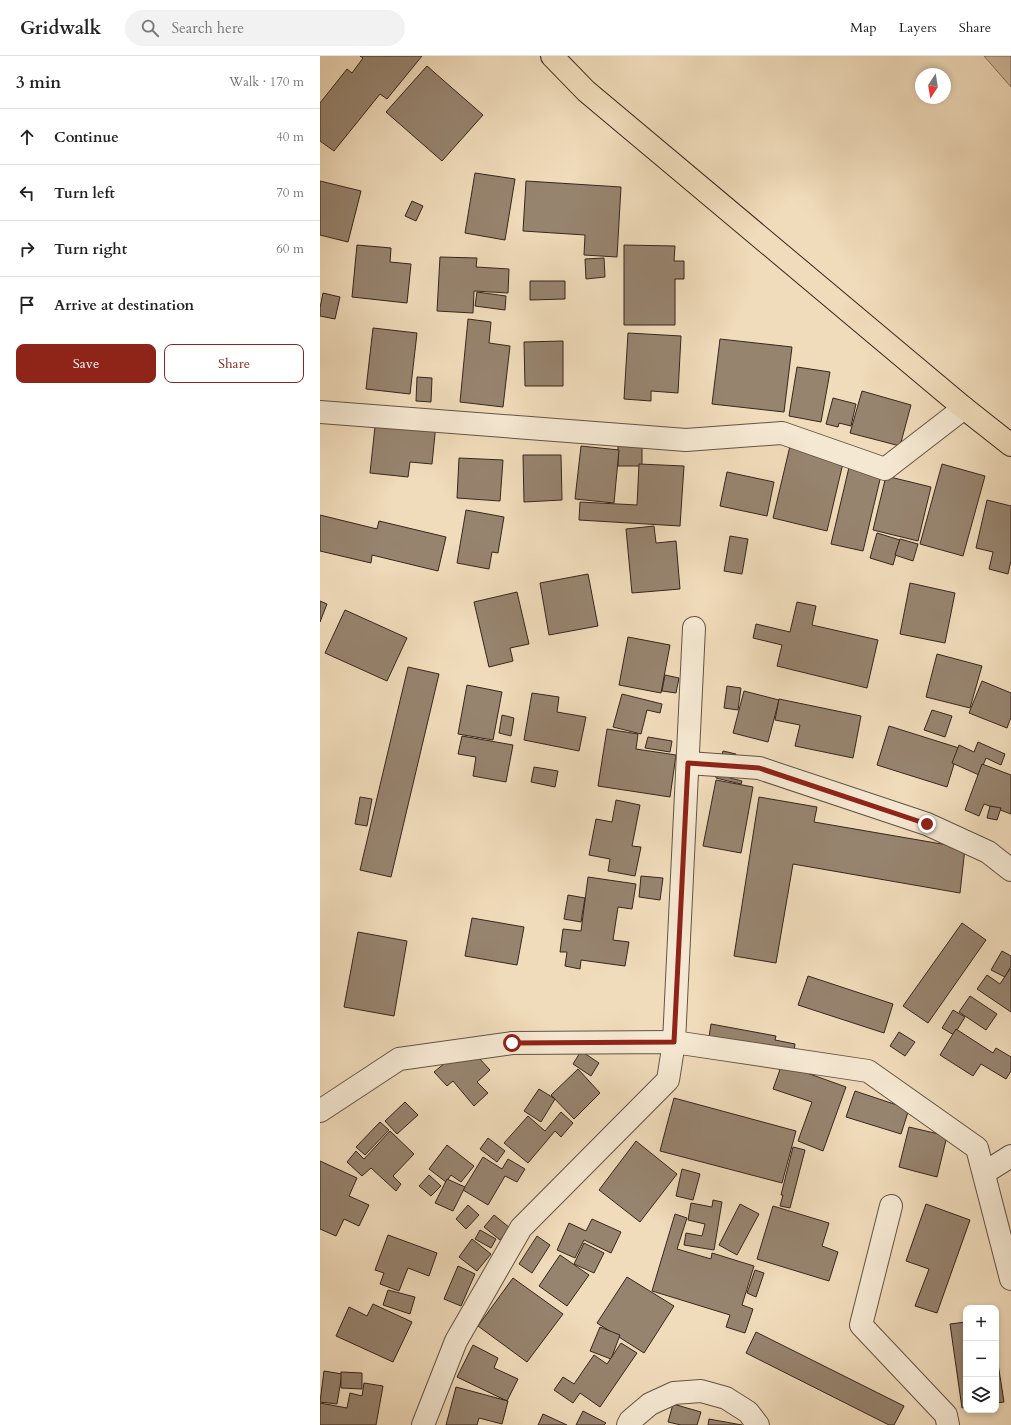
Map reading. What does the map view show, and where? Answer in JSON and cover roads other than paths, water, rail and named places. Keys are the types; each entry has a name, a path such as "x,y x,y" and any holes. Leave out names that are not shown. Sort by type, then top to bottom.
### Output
{"main road":[{"path":"552,56 586,91 964,408 1011,445"}],"street":[{"path":"320,412 686,440 782,433 885,469 964,408"},
{"path":"423,1425 456,1341 520,1228 668,1080 674,1042 694,628"},
{"path":"688,763 759,768 927,824 988,852 1011,870"},
{"path":"320,1112 399,1059 512,1043 674,1042 868,1070 977,1148 1011,1279"},
{"path":"984,1173 1011,1156"},
{"path":"891,1206 861,1325 946,1415 948,1425"},
{"path":"628,1425 630,1421 650,1404 674,1393 701,1391 726,1398 748,1412 758,1425"}]}
